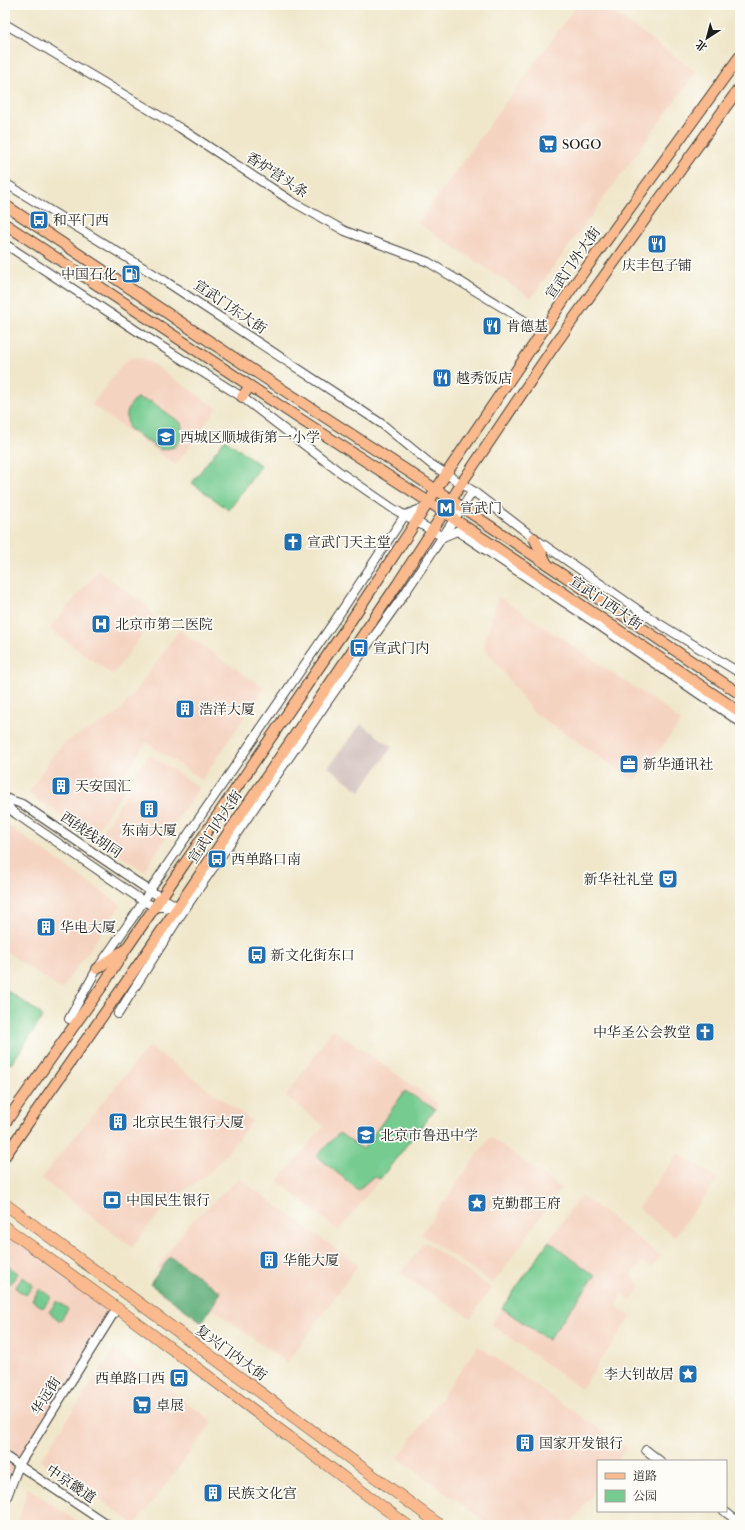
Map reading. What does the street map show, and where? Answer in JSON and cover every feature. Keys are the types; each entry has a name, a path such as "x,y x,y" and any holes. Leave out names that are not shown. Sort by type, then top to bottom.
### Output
{"highway":[{"name":"复兴门内大街","path":"5,1204 440,1525"},
{"path":"5,1228 117,1308 407,1525"}],"main road":[{"name":"宣武门外大街","path":"427,504 592,259 740,56"},
{"path":"451,500 554,346 740,87"},
{"name":"宣武门西大街","path":"5,205 264,378 420,479 740,694"},
{"path":"5,224 250,386 242,398"},
{"name":"宣武门西大街","path":"250,386 413,492 427,504 455,519 685,679 740,712"},
{"name":"宣武门内大街","path":"5,1156 181,908 389,597 451,500"},
{"name":"宣武门内大街","path":"5,1123 103,985 331,649 427,504"},
{"path":"534,538 547,564"},
{"path":"97,969 126,949"}],"street":[{"name":"香炉营头条","path":"5,24 180,128 293,202 345,231 428,262 543,332"},
{"name":"宣武门东大街","path":"5,183 165,281 376,420 432,465 446,474"},
{"path":"5,244 242,398 337,470 416,522 443,537"},
{"name":"宣武门西大街","path":"446,474 472,491 534,538 653,620 740,673"},
{"path":"118,1014 181,908 443,537 472,491"},
{"path":"69,1019 97,969 405,515 427,504"},
{"path":"443,537 457,531 455,519"},
{"name":"宣武门西大街","path":"457,531 685,679 740,722"},
{"path":"311,654 331,649"},
{"name":"西绒线胡同","path":"5,799 22,804 150,891 181,908"},
{"name":"西绒线胡同","path":"5,799 11,810 16,814 155,908"},
{"path":"155,908 181,908"},
{"name":"华远街","path":"5,1502 19,1465 117,1308"},
{"path":"646,1450 659,1460"},
{"name":"中京畿道","path":"5,1456 108,1525"},
{"path":"725,1512 740,1523"}],"shaded area":[{"path":"577,5 604,5 696,72 531,298 418,223"},
{"name":"西城区顺城街第一小学","path":"140,357 217,408 176,465 92,405 123,363 131,358"},
{"name":"北京市第二医院","path":"98,571 146,605 150,610 152,617 151,622 113,675 51,630 52,625"},
{"path":"498,596 665,708 681,722 635,781 533,712 484,647"},
{"path":"179,630 264,688 202,780 146,742 120,781 127,786 92,837 28,793 51,758 62,745 116,715 141,684"},
{"path":"361,724 392,747 360,791 328,767"},
{"name":"东南大厦","path":"149,754 199,788 144,871 96,840 133,784 132,778"},
{"name":"华电大厦","path":"7,825 121,905 61,990 5,951 5,829"},
{"name":"北京市鲁迅中学","path":"333,1029 437,1103 437,1107 339,1231 278,1181 324,1126 286,1096"},
{"path":"149,1046 252,1121 209,1173 168,1202 132,1247 41,1178"},
{"path":"490,1137 561,1188 493,1284 421,1234"},
{"path":"678,1153 718,1179 674,1237 638,1208"},
{"path":"239,1178 358,1265 287,1363 157,1268 188,1225"},
{"path":"581,1195 661,1256 652,1267 642,1262 631,1276 641,1286 631,1301 621,1293 617,1307 631,1317 581,1389 491,1324"},
{"path":"5,1226 117,1308 24,1457 5,1502"},
{"path":"425,1242 491,1288 471,1318 400,1274"},
{"path":"478,1346 627,1448 618,1460 597,1460 597,1488 570,1525 490,1525 398,1458"},
{"path":"114,1349 213,1422 135,1525 60,1470 57,1473 40,1461"},
{"path":"28,1488 82,1525 17,1525"}],"green space":[{"path":"136,398 152,402 181,423 184,435 175,447 161,450 129,429 127,412 130,405"},
{"path":"225,439 261,466 229,510 192,483"},
{"path":"5,989 41,1014 42,1018 11,1064 5,1060"},
{"path":"405,1091 435,1109 380,1179 374,1176 358,1190 317,1156 339,1133 363,1149"},
{"path":"549,1241 595,1276 548,1340 502,1308"},
{"path":"170,1257 221,1292 202,1322 150,1284"},
{"path":"5,1264 18,1273 10,1284 5,1280"},
{"path":"23,1277 33,1285 26,1295 15,1288"},
{"path":"40,1289 51,1297 43,1308 32,1300"},
{"path":"57,1301 68,1309 60,1321 49,1312"}],"place":[{"name":"SOGO","path":"548,144"},
{"name":"和平门西","path":"39,220"},
{"name":"庆丰包子铺","path":"657,244"},
{"name":"中国石化","path":"131,274"},
{"name":"肯德基","path":"492,326"},
{"name":"越秀饭店","path":"442,378"},
{"name":"西城区顺城街第一小学","path":"166,437"},
{"name":"宣武门","path":"446,508"},
{"name":"宣武门天主堂","path":"293,542"},
{"name":"北京市第二医院","path":"101,624"},
{"name":"宣武门内","path":"359,648"},
{"name":"浩洋大厦","path":"185,709"},
{"name":"新华通讯社","path":"629,764"},
{"name":"天安国汇","path":"61,786"},
{"name":"东南大厦","path":"149,809"},
{"name":"西单路口南","path":"217,859"},
{"name":"新华社礼堂","path":"668,879"},
{"name":"华电大厦","path":"46,927"},
{"name":"新文化街东口","path":"257,955"},
{"name":"中华圣公会教堂","path":"705,1032"},
{"name":"北京民生银行大厦","path":"118,1122"},
{"name":"北京市鲁迅中学","path":"366,1135"},
{"name":"中国民生银行","path":"112,1200"},
{"name":"克勤郡王府","path":"477,1203"},
{"name":"华能大厦","path":"269,1260"},
{"name":"李大钊故居","path":"688,1374"},
{"name":"西单路口西","path":"179,1378"},
{"name":"卓展","path":"142,1405"},
{"name":"国家开发银行","path":"525,1443"},
{"name":"民族文化宫","path":"213,1493"}]}
